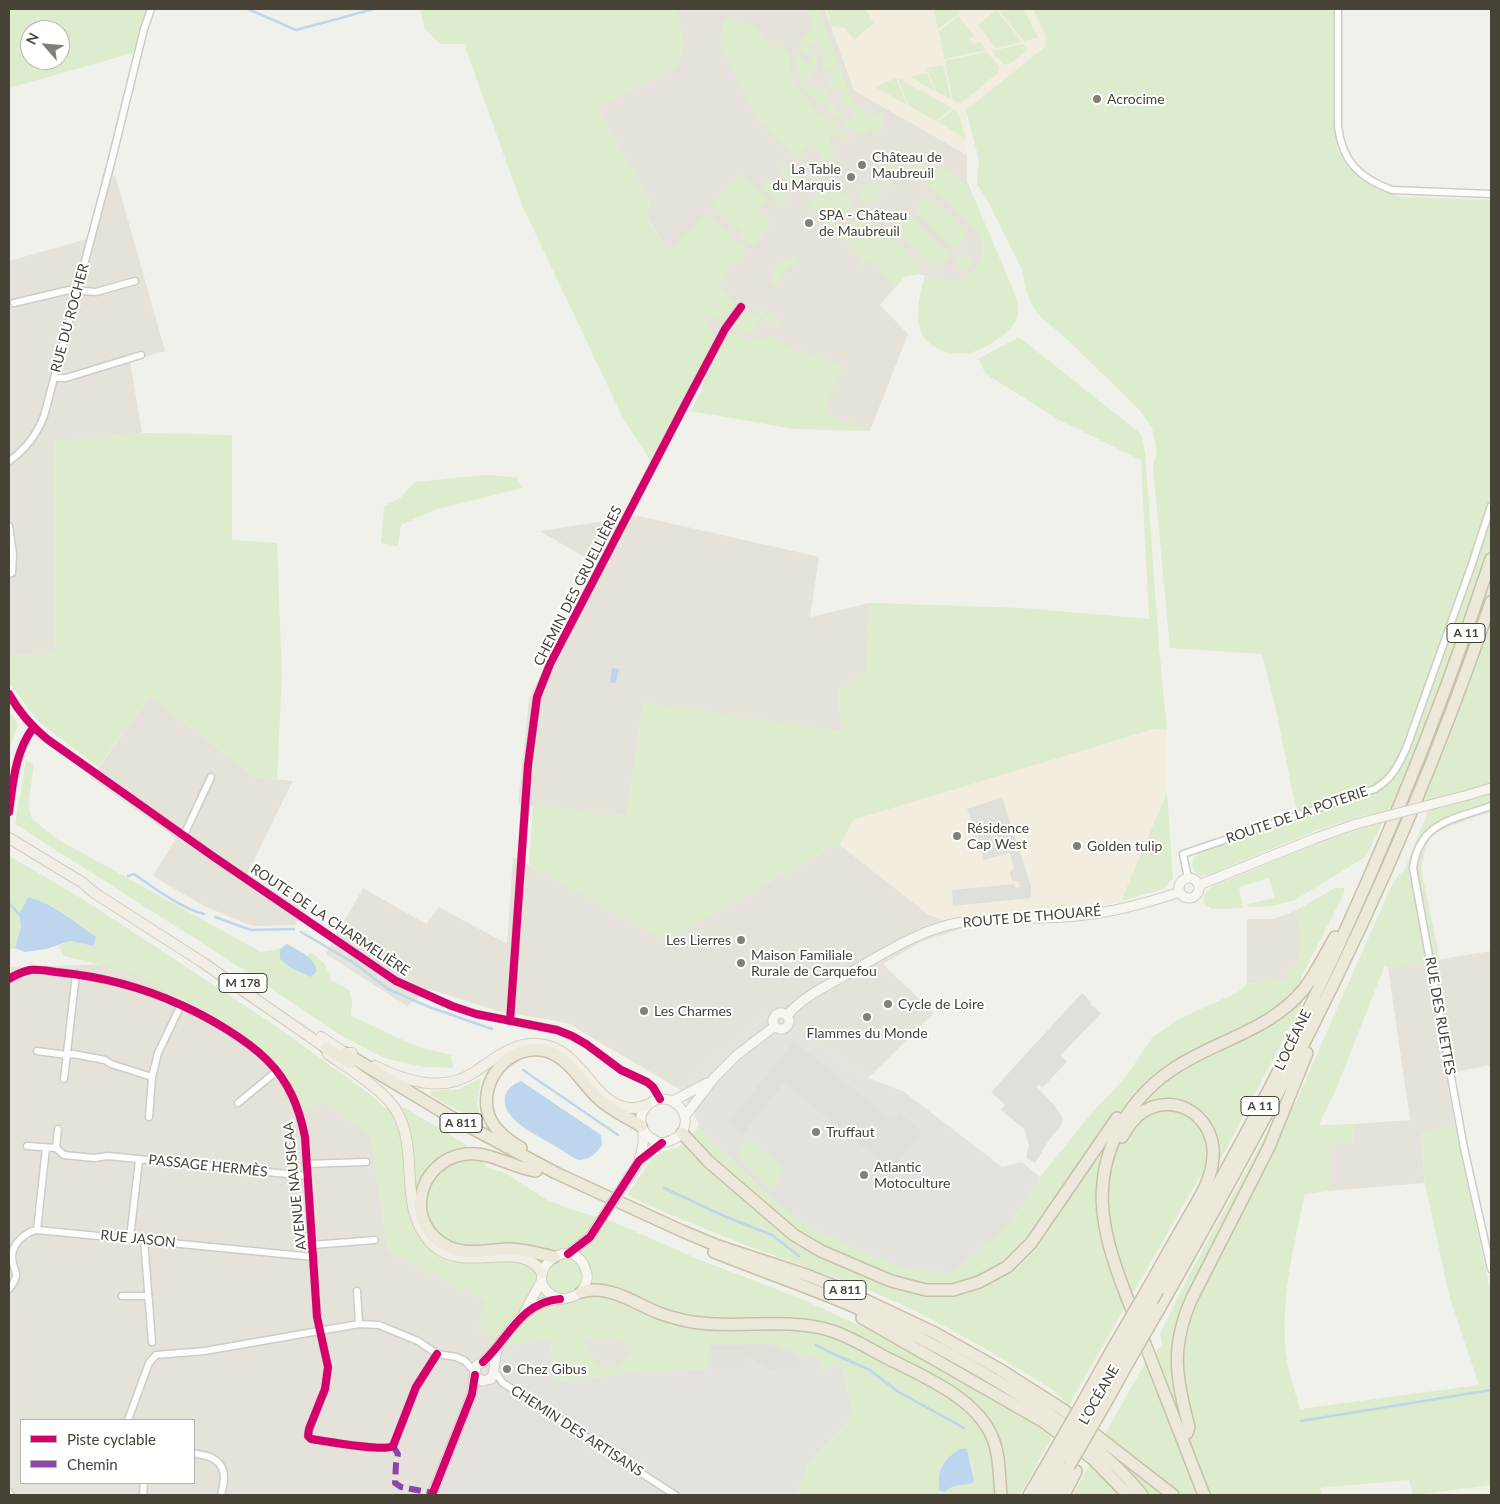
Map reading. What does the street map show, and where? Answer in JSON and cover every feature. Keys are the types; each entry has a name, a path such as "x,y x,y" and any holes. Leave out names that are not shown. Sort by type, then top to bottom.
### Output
{"highway":[{"name":"L’OCÉANE","path":"1053,1495 1065,1462 1092,1406 1121,1355 1155,1286 1211,1198 1277,1075 1390,829 1459,654 1491,559"},
{"name":"L’OCÉANE","path":"1121,1355 1159,1309 1258,1133 1312,1028 1359,930 1408,820 1453,709 1491,602"},
{"path":"682,1133 709,1162 787,1229 821,1251 891,1281 926,1290 952,1290 979,1282 1007,1267 1030,1243 1120,1114 1136,1095 1165,1070 1173,1068 1264,1023 1282,1011 1310,981 1342,924 1351,916"},
{"path":"1187,1432 1189,1427 1177,1370 1182,1322 1192,1298 1269,1147 1311,1044 1312,1028"},
{"name":"A 811","path":"326,1048 430,1112 536,1170 668,1233 887,1322 942,1350 1048,1414 1099,1450 1126,1475 1142,1495"},
{"path":"582,1185 577,1179 512,1143 498,1130 489,1116 487,1104 487,1090 491,1077 498,1067 518,1053 545,1051 560,1058 600,1100 642,1128"},
{"name":"A 811","path":"345,1053 399,1087 493,1140 651,1218 718,1246 809,1276 849,1292 935,1333 1066,1411 1171,1494"},
{"path":"1173,1068 1149,1088 1135,1103 1116,1134 1105,1165 1102,1207 1107,1239 1114,1262 1202,1481 1211,1495"},
{"path":"1155,1286 1207,1182 1213,1159 1212,1139 1202,1120 1186,1109 1171,1105 1158,1106 1146,1110 1132,1121 1127,1128 1114,1159 1109,1182 1110,1216 1118,1250 1187,1432 1202,1481 1204,1495"},
{"path":"536,1170 525,1169 501,1160 476,1154 467,1154 446,1160 433,1170 425,1183 421,1192 420,1209 425,1225 436,1239 449,1247 466,1252 500,1249 520,1250 554,1257"},
{"path":"802,1286 808,1293 834,1304 890,1333 1044,1422 1093,1459 1128,1495"},
{"path":"581,1292 597,1290 609,1292 661,1314 692,1322 802,1325 832,1330 853,1340 944,1388 972,1409 982,1420 993,1439 998,1460 1001,1495"},
{"name":"L’OCÉANE","path":"1041,1495 1065,1462 1082,1445 1092,1406"},
{"path":"1029,1495 1065,1462"},
{"path":"1064,1495 1065,1462"}],"main road":[{"path":"1199,885 1356,824 1491,788"},
{"name":"M 178","path":"9,838 158,926 345,1053"},
{"path":"1188,878 1195,880 1199,885 1199,892 1192,898 1186,898 1180,892 1180,883 1188,878"},
{"name":"M 178","path":"83,883 93,892 202,962 326,1048"},
{"name":"ROUTE DE THOUARÉ","path":"714,1078 737,1055 775,1026 780,1029 785,1028 789,1022 787,1016 796,1006 828,985 899,945 936,928 981,920 1096,914 1158,900 1180,892"},
{"path":"345,1053 353,1053 382,1070 406,1079 438,1084 459,1080 472,1074 512,1048 530,1044 546,1045 568,1055 599,1090 613,1102 629,1108 647,1105 660,1099 673,1101 682,1110 685,1116 682,1133 676,1138 662,1143 639,1161"},
{"path":"326,1048 328,1054 378,1092 397,1111 407,1144 412,1204 415,1217 420,1228 436,1248 462,1258 521,1256 538,1265 548,1292 560,1299"},
{"path":"673,1101 714,1078"},
{"path":"685,1116 714,1078"},
{"path":"524,1314 548,1261 554,1257 568,1254 592,1233 639,1161 643,1144 641,1116 647,1105"},
{"path":"642,1128 651,1140 662,1143"},
{"path":"583,1263 592,1233"},
{"path":"432,1495 472,1394 478,1368 524,1314 539,1304 550,1300 571,1298 581,1292 587,1281 583,1263 568,1254"},
{"path":"472,1394 493,1376 499,1344"},
{"path":"478,1368 488,1363 493,1370"},
{"path":"478,1368 479,1380 486,1381"}],"street":[{"name":"RUE DU ROCHER","path":"9,461 26,446 41,424 78,290 144,29 151,9"},
{"path":"1338,9 1338,126 1340,140 1351,164 1367,178 1392,190 1491,194"},
{"path":"14,302 69,290 96,292 136,281"},
{"name":"CHEMIN DES GRUELLIÈRES","path":"510,1021 528,765 538,697 550,664 689,396 725,330 741,307"},
{"path":"54,378 66,378 141,355"},
{"name":"ROUTE DE LA POTERIE","path":"1188,878 1183,854 1375,789 1388,781 1397,768 1412,731 1491,506"},
{"path":"9,526 14,554 12,572 9,574"},
{"name":"ROUTE DE LA CHARMELIÈRE","path":"9,694 33,728 396,981 452,1006 476,1014 557,1030 572,1036 621,1070 647,1082 653,1087 660,1099"},
{"path":"9,812 18,758 24,741 33,728"},
{"path":"184,835 211,777"},
{"name":"RUE DES RUETTES","path":"1491,806 1432,828 1422,840 1415,854 1413,868 1464,1148 1491,1269"},
{"name":"AVENUE NAUSICAA","path":"9,979 29,970 76,974 126,985 181,1005 248,1044 267,1060 287,1086 300,1113 305,1137 317,1317 328,1367 325,1389 309,1429 308,1436 311,1439 371,1447 389,1448 392,1446 416,1387 437,1354"},
{"path":"64,1079 76,974"},
{"path":"149,1117 152,1076 158,1053 181,1005"},
{"path":"37,1051 67,1056 73,1054 104,1060 111,1064 152,1076"},
{"path":"238,1103 277,1072"},
{"path":"27,1146 56,1148 58,1129"},
{"path":"9,1289 15,1281 17,1271 12,1256 16,1246 23,1236 30,1231 38,1230 37,1224 46,1148"},
{"name":"PASSAGE HERMÈS","path":"56,1148 64,1155 94,1158 108,1156 307,1176"},
{"name":"PASSAGE HERMÈS","path":"130,1238 139,1160"},
{"path":"306,1164 366,1162"},
{"name":"RUE JASON","path":"38,1230 144,1239 314,1258"},
{"path":"144,1239 152,1342"},
{"path":"312,1245 376,1240"},
{"path":"358,1291 359,1324"},
{"path":"122,1296 148,1296"},
{"path":"128,1419 149,1363 156,1355 204,1351 359,1324 379,1325 418,1341 437,1354 452,1355 478,1368"},
{"name":"CHEMIN DES ARTISANS","path":"493,1370 503,1383 675,1495"},
{"name":"CHEMIN DES ARTISANS","path":"486,1381 503,1383"},
{"path":"195,1453 215,1460 224,1470 225,1478 221,1495"}],"shaded area":[{"path":"675,9 825,9 854,90 967,155 967,181 1015,295 1002,314 932,278 919,274 905,276 880,305 908,334 870,431 824,413 801,350 774,410 702,390 713,335 645,212 651,204 597,108 677,66 684,44"},
{"path":"825,9 1033,9 1045,35 1046,46 966,110 967,155 854,90"},
{"path":"105,167 116,178 165,351 130,361 142,433 54,442 55,651 9,657 9,261 87,239"},
{"path":"639,516 819,557 810,617 870,603 866,673 838,689 842,732 643,703 627,816 518,804 529,698 596,564 540,531"},
{"path":"150,696 255,777 293,781 247,874 305,911 295,925 252,926 204,906 153,876 176,838 91,778"},
{"path":"1154,729 1167,730 1167,792 1121,901 1083,909 988,913 947,921 929,915 840,845 853,820"},
{"path":"1002,797 1031,886 1031,898 953,906 952,890 1014,884 1016,888 1020,887 1018,881 1012,881 1010,872 1014,869 1010,853 984,860 967,809"},
{"path":"840,845 929,915 967,927 923,941 883,964 934,1013 868,1078 771,1012 679,1089 567,1023 498,1011 429,989 407,1006 326,954 363,888 426,924 439,907 507,944 513,857 666,940 830,848"},
{"path":"1295,911 1303,942 1298,961 1285,979 1247,984 1247,919 1274,919"},
{"path":"1491,951 1491,1065 1446,1074 1455,1126 1421,1132 1425,1183 1329,1191 1329,1144 1354,1144 1354,1124 1410,1120 1388,968"},
{"path":"120,964 233,1022 325,1101 371,1135 388,1251 486,1301 478,1330 486,1332 509,1345 501,1360 502,1378 499,1384 480,1389 436,1495 9,1495 9,967"},
{"path":"1082,993 1091,1002 1090,1004 1101,1013 1061,1055 1067,1062 1042,1088 1039,1084 1037,1087 1063,1118 1061,1126 1049,1140 1035,1163 1026,1158 1029,1145 1024,1129 1001,1110 1005,1105 991,1092"},
{"path":"771,1012 868,1078 903,1091 1002,1167 1022,1162 1040,1177 1021,1209 997,1238 965,1260 952,1273 903,1268 814,1230 787,1212 705,1134 679,1089"},
{"path":"794,1041 893,1121 900,1113 922,1132 892,1170 784,1083 743,1134 729,1122"},
{"path":"611,1337 636,1346 619,1366 595,1365 585,1340"},
{"path":"551,1340 554,1382 638,1372 708,1369 709,1343 772,1343 807,1357 817,1355 843,1367 853,1416 809,1463 797,1495 436,1495 475,1396 480,1389 498,1384 502,1378 501,1360 509,1345"},
{"path":"713,1346 771,1347 803,1360 801,1363 771,1371 748,1357 743,1365 712,1365"}],"green space":[{"path":"9,9 147,9 133,53 9,88"},
{"path":"420,9 675,9 684,44 677,66 597,108 651,204 645,213 667,252 679,243 680,238 708,213 727,232 731,239 742,243 747,250 717,281 736,304 720,320 701,312 713,335 710,353 651,462 622,416 522,205 464,44 440,44 425,29"},
{"path":"809,9 819,9 850,96 860,107 868,112 883,115 884,117 880,124 884,127 880,134 871,129 868,135 861,135 857,131 849,130 842,123 851,117 852,111 839,103 842,95 840,90 829,88 829,82 833,75 830,70 821,66 824,54 822,46 817,43 808,48 808,55 805,56 800,50 801,38 813,27 808,17"},
{"path":"827,9 865,9 874,23 854,40 845,28 831,26"},
{"path":"938,9 955,9 960,12 938,29 934,11"},
{"path":"998,9 1024,9 1038,38 1024,41"},
{"path":"1033,9 1336,9 1336,138 1337,148 1348,167 1373,187 1400,197 1491,200 1491,812 1441,830 1430,839 1427,846 1421,869 1440,960 1388,968 1385,965 1337,1087 1319,1125 1354,1124 1354,1144 1329,1144 1329,1191 1305,1194 1286,1298 1285,1340 1287,1361 1300,1409 1479,1385 1449,1295 1425,1183 1421,1131 1455,1126 1491,1294 1491,1485 1415,1495 1413,1495 1409,1480 1320,1488 1322,1495 1073,1495 1144,1365 1162,1345 1160,1334 1188,1277 1276,1116 1296,1102 1390,889 1398,875 1404,871 1433,799 1389,808 1365,857 1295,900 1272,906 1248,907 1247,904 1275,898 1269,878 1239,887 1243,908 1212,909 1204,903 1204,895 1212,886 1313,845 1364,828 1372,813 1323,828 1208,875 1200,876 1194,871 1192,865 1199,853 1298,819 1276,710 1262,654 1170,648 1153,467 1157,451 1152,428 1140,411 1070,342 1039,315 1032,305 1026,290 1022,270 988,201 977,184 979,160 966,110 1046,46 1045,35"},
{"path":"996,10 1022,42 996,48 978,25"},
{"path":"958,16 974,35 969,39 974,45 979,41 986,50 944,59 939,31"},
{"path":"724,19 755,26 770,47 782,43 791,52 789,67 797,87 813,106 849,138 847,141 837,134 830,137 829,144 836,152 829,160 823,159 818,150 811,145 804,149 800,158 796,158 760,123 721,47 721,30"},
{"path":"1023,44 1028,50 1009,64 1003,64 992,51"},
{"path":"987,52 999,67 998,73 961,103 953,101 945,61"},
{"path":"798,53 804,62 807,63 811,60 813,53 816,54 818,60 817,68 806,82 802,81 794,66"},
{"path":"943,65 951,99 937,92 926,68"},
{"path":"927,73 935,91 910,77"},
{"path":"896,78 907,105 875,87"},
{"path":"898,79 952,108 936,121 909,106"},
{"path":"807,85 828,90 823,105 811,96 806,89"},
{"path":"836,104 840,117 838,120 825,108 826,105"},
{"path":"954,109 959,114 965,138 938,122"},
{"path":"815,160 822,164 820,169 813,170 806,167 807,163"},
{"path":"887,162 892,162 900,170 900,174 890,185 886,185 878,177 878,173"},
{"path":"911,162 946,169 958,177 972,193 1015,295 1018,312 1014,325 1002,336 979,350 960,354 943,351 929,343 920,329 918,309 925,276 948,281 964,280 981,260 982,244 975,229 907,167 907,163"},
{"path":"784,164 805,184 802,187 782,167"},
{"path":"781,168 801,188 799,190 779,170"},
{"path":"741,174 769,200 758,211 769,222 773,223 753,247 742,237 740,229 732,226 712,204"},
{"path":"769,180 789,200 786,203 766,183"},
{"path":"869,181 874,181 882,189 882,193 872,204 868,204 859,196 859,192"},
{"path":"765,184 785,204 783,207 763,187"},
{"path":"831,185 851,199 852,205 831,226 808,203 820,190"},
{"path":"925,198 928,200 930,198 967,233 958,246 953,249 916,214 915,209"},
{"path":"860,213 864,213 921,267 919,274 905,276 897,285 880,274 882,267 866,261 861,270 857,268 864,261 839,235"},
{"path":"907,217 909,219 912,217 949,252 949,257 940,267 935,268 898,233 898,228"},
{"path":"961,255 967,255 971,262 967,269 961,269 957,265 957,259"},
{"path":"794,257 799,260 794,268 790,265 775,287 771,282 772,273 781,263"},
{"path":"743,309 754,317 760,309 780,321 777,326 761,317 749,336 733,326"},
{"path":"732,333 748,340 772,336 799,354 801,350 842,365 824,413 870,431 794,429 691,411 702,390 712,363 727,336"},
{"path":"1019,337 1141,434 1145,452 1167,730 1154,729 853,820 840,845 830,848 666,940 529,866 533,805 627,816 643,702 842,732 838,689 866,673 870,603 1024,608 1149,619 1141,460 1059,420 986,374 978,359"},
{"path":"142,433 232,435 232,540 277,543 282,676 277,779 255,777 150,696 98,767 37,720 9,683 9,657 55,651 54,442"},
{"path":"484,475 516,477 523,488 434,510 401,525 398,546 381,543 384,506 399,499 415,482"},
{"path":"9,712 18,726 11,744 9,756"},
{"path":"26,760 34,765 28,806 32,819 57,839 261,952 280,949 280,959 291,968 311,977 316,964 307,956 312,953 325,964 331,980 349,990 352,1001 351,1016 418,1047 451,1055 453,1068 424,1067 384,1058 340,1035 235,964 15,824"},
{"path":"1167,792 1173,878 1163,889 1121,901"},
{"path":"11,857 81,898 276,1026 375,1098 385,1108 405,1108 464,1143 487,1167 505,1173 547,1200 611,1221 700,1260 797,1297 867,1329 1054,1434 1020,1495 797,1495 809,1463 853,1416 843,1367 822,1369 817,1355 807,1357 772,1343 710,1343 708,1369 638,1372 554,1382 551,1340 509,1345 486,1332 478,1330 485,1301 388,1251 371,1135 325,1101 306,1112 281,1067 233,1027 126,971 64,956 58,946 70,941 94,946 96,937 64,914 46,904 28,897 19,915 21,927 15,948 9,950 9,865","holes":["611,1337 635,1346 619,1366 596,1365 586,1340","967,1449 973,1471 972,1483 939,1490 939,1474 943,1463 952,1455"]},
{"path":"1335,888 1344,888 1344,893 1301,978 1303,1002 1222,1157 1199,1178 1069,1405 1050,1388 984,1348 916,1311 862,1287 750,1247 627,1195 653,1157 662,1152 677,1148 696,1131 699,1123 705,1134 787,1212 814,1230 903,1268 952,1273 965,1260 997,1238 1021,1209 1040,1177 1095,1109 1125,1078 1152,1038 1177,1020 1238,992 1247,984 1285,979 1300,954 1301,940 1295,911"},
{"path":"481,1078 477,1103 480,1123 429,1094 433,1091 459,1089"},
{"path":"749,1138 785,1169 771,1191 742,1161 739,1147"}],"water":[{"path":"612,668 619,669 616,683 610,682"},
{"path":"28,897 47,904 96,937 94,946 70,941 46,949 25,952 15,948 21,927 19,915"},
{"path":"287,944 310,958 316,966 317,971 311,977 291,968 280,959 280,949"},
{"path":"521,1081 601,1135 602,1145 597,1151 589,1158 578,1160 531,1132 515,1120 505,1105 505,1096 511,1087"},
{"path":"960,1449 967,1449 974,1480 972,1483 956,1486 944,1492 939,1490 939,1476 942,1466"}],"waterway":[{"path":"248,9 296,30 374,9"},
{"path":"128,876 134,874 178,903 204,914"},
{"path":"10,904 21,916"},
{"path":"215,917 251,930 294,929"},
{"path":"301,932 354,963 388,989 429,1007 492,1029"},
{"path":"523,1070 618,1135"},
{"path":"664,1188 724,1216 772,1235 799,1256"},
{"path":"816,1345 870,1370 897,1391 964,1428"},
{"path":"1301,1421 1491,1390"}],"marked path":[{"path":"393,1446 398,1454 395,1483 401,1487 433,1493"}],"cycle path":[{"path":"510,1021 528,765 537,697 550,664 689,397 725,329 741,307"},
{"path":"9,694 26,718 47,739 214,857 396,981 452,1006 476,1014 557,1030 572,1036 621,1070 647,1082 653,1087 660,1099"},
{"path":"9,812 19,757 22,747 33,728"},
{"path":"9,979 30,970 43,970 104,979 151,993 215,1022 248,1044 275,1068 287,1086 300,1115 305,1137 317,1317 328,1367 325,1389 309,1429 308,1436 311,1439 378,1448 393,1446 416,1387 437,1354"},
{"path":"568,1254 590,1237 639,1161 662,1143"},
{"path":"483,1362 525,1314 535,1307 560,1299"},
{"path":"432,1495 472,1394 475,1375"}],"place":[{"name":"Acrocime","path":"1097,99"},
{"name":"Château de Maubreuil","path":"862,165"},
{"name":"La Table du Marquis","path":"851,177"},
{"name":"SPA - Château de Maubreuil","path":"809,223"},
{"name":"Résidence Cap West","path":"957,836"},
{"name":"Golden tulip","path":"1077,846"},
{"name":"Les Lierres","path":"741,940"},
{"name":"Maison Familiale Rurale de Carquefou","path":"741,963"},
{"name":"Cycle de Loire","path":"888,1004"},
{"name":"Les Charmes","path":"644,1011"},
{"name":"Flammes du Monde","path":"867,1017"},
{"name":"Truffaut","path":"816,1132"},
{"name":"Atlantic Motoculture","path":"864,1175"},
{"name":"Chez Gibus","path":"507,1369"}]}
